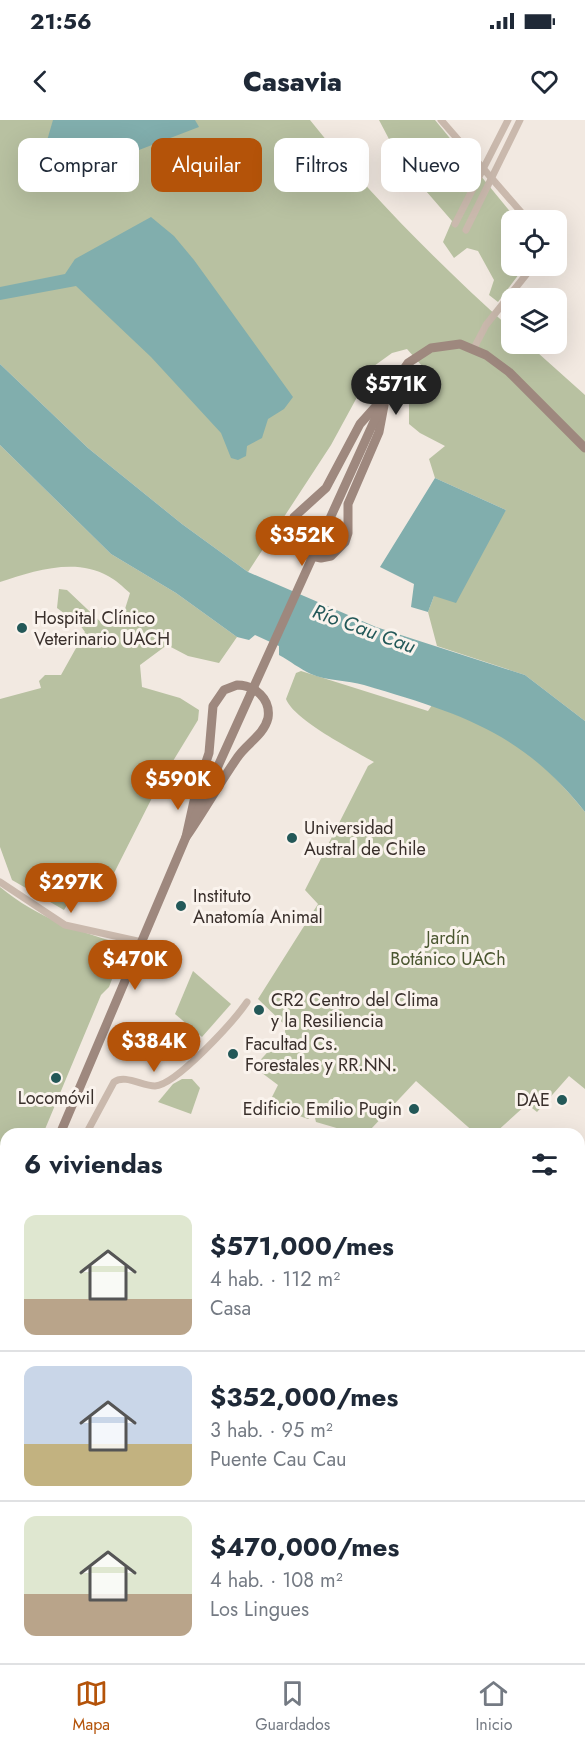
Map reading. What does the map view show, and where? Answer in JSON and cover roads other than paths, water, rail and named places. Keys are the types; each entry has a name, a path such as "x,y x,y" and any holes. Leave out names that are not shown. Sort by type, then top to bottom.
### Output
{"main road":[{"path":"386,395 379,432 348,504 345,542 331,556 321,558 307,555 296,545 292,536 294,517 326,488 360,424 386,395 408,363 425,350 452,344 474,348 509,372 585,448"},
{"path":"63,1128 186,837 386,395"},
{"path":"233,686 252,687 265,700 268,709 266,723 237,758 186,837 196,792 209,753 215,701 224,690 233,686"}],"street":[{"path":"441,120 519,210"},
{"path":"455,224 508,120"},
{"path":"466,230 520,120"},
{"path":"474,348 486,325 525,276"},
{"path":"0,882 65,925 142,942"},
{"path":"89,1128 114,1082 123,1079 157,1086 168,1081 190,1065 247,1002"}],"water":[{"path":"53,120 195,120 199,127 170,138 151,138 151,145 139,150 139,138 48,138"},
{"path":"151,217 174,236 194,260 293,397 284,409 268,419 262,438 247,446 246,456 238,460 231,458 221,433 151,357 76,286 0,300 0,287 65,274 75,259"},
{"name":"Río Cau Cau","path":"0,364 88,448 182,524 248,572 376,627 525,675 585,721 585,812 561,784 537,762 486,729 458,716 398,695 358,683 311,674 279,655 279,646 255,635 249,640 237,637 176,593 111,554 0,445"},
{"path":"435,478 506,510 456,603 434,596 428,612 411,607 414,584 380,567"}],"place":[{"name":"Hospital Clínico Veterinario UACH","path":"22,628"},
{"name":"Universidad Austral de Chile","path":"292,838"},
{"name":"Instituto Anatomía Animal","path":"181,906"},
{"name":"CR2 Centro del Clima y la Resiliencia","path":"259,1010"},
{"name":"Facultad Cs. Forestales y RR.NN.","path":"233,1054"},
{"name":"Locomóvil","path":"56,1078"},
{"name":"DAE","path":"562,1100"},
{"name":"Edificio Emilio Pugin","path":"414,1109"}],"park label":[{"name":"Jardín Botánico UACh","path":"448,948"}]}
